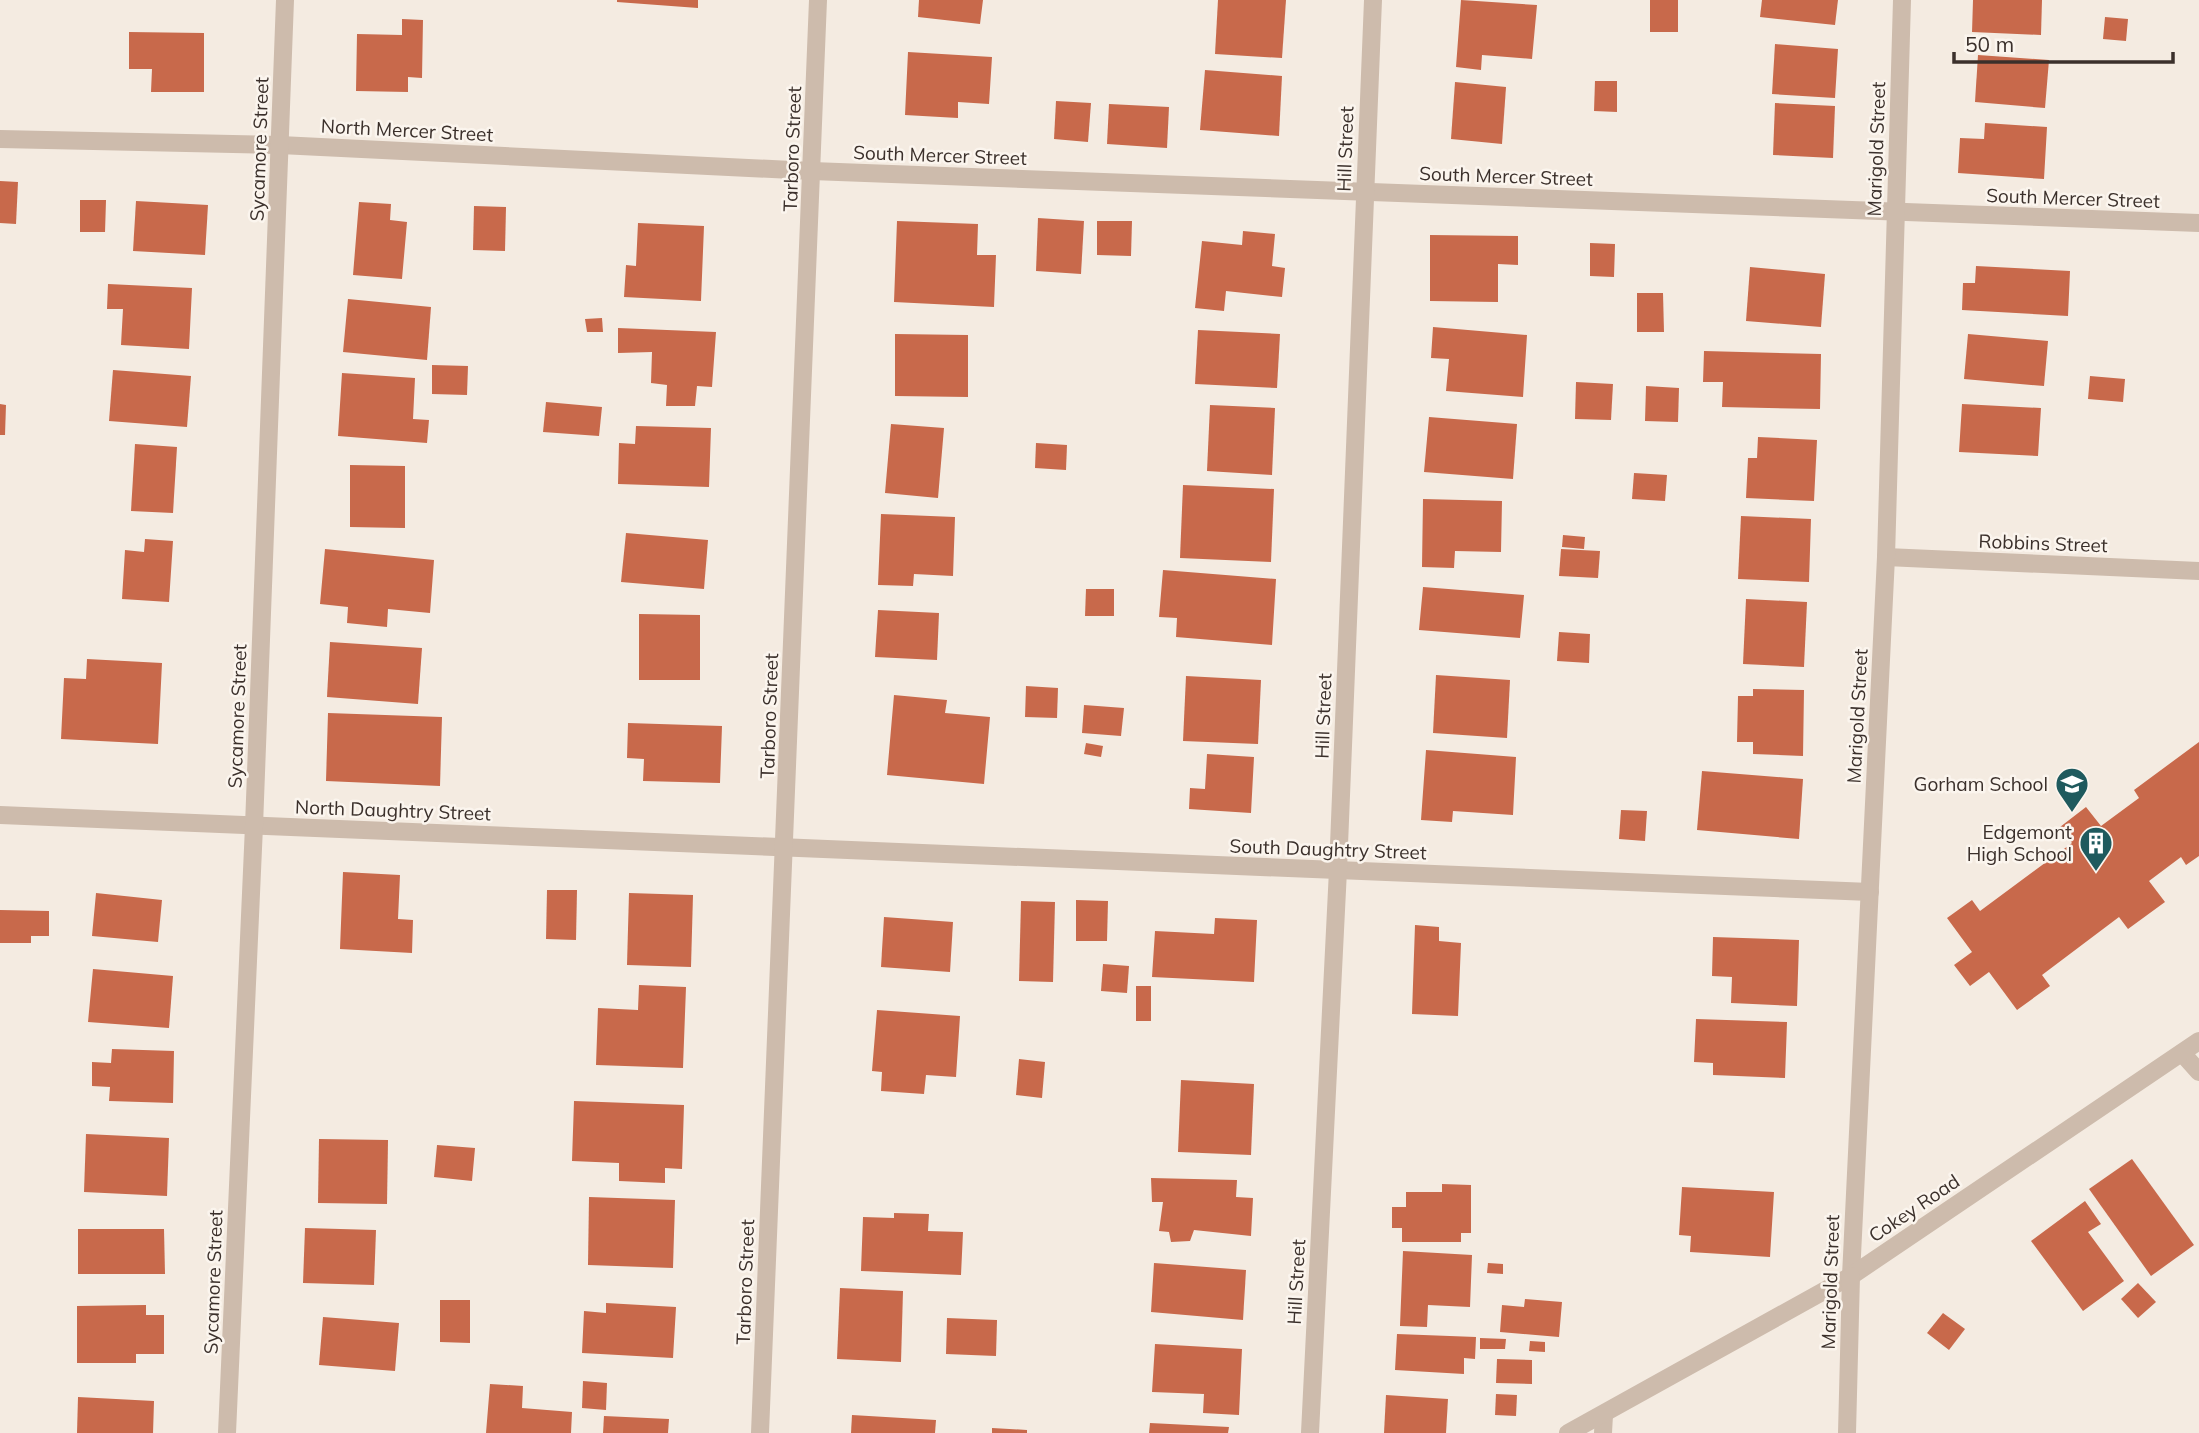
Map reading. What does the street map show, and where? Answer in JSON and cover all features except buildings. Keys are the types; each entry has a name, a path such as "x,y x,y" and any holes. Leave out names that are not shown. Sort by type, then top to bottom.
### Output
{"street":[{"name":"Sycamore Street","path":"227,1433 254,826 285,0"},
{"name":"Tarboro Street","path":"760,1433 818,0"},
{"name":"Hill Street","path":"1310,1433 1338,870 1373,0"},
{"name":"Marigold Street","path":"1847,1433 1850,1276 1886,557 1902,0"},
{"name":"North Mercer Street","path":"0,139 280,145 812,171"},
{"name":"South Mercer Street","path":"812,171 2199,223"},
{"name":"Robbins Street","path":"1886,557 2199,571"},
{"name":"North Daughtry Street","path":"0,815 784,847"},
{"name":"South Daughtry Street","path":"784,847 1870,892"},
{"name":"Cokey Road","path":"1568,1433 1603,1424 1850,1276 2199,1041"},
{"path":"2182,1054 2199,1072"}],"place":[{"name":"Gorham School","path":"2072,814"},
{"name":"Edgemont High School","path":"2096,873"}]}
